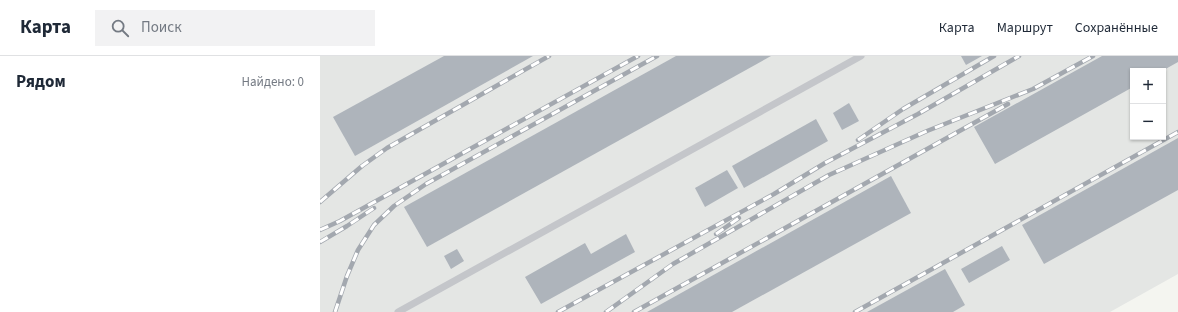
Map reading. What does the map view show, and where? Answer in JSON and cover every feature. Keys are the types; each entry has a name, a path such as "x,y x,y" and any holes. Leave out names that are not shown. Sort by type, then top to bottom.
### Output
{"lane":[{"path":"398,312 861,56"}],"shaded area":[{"path":"320,56 1178,56 1178,274 1110,312 320,312"}],"building":[{"path":"444,56 533,56 355,156 333,117"},
{"path":"676,56 771,56 427,247 404,207"},
{"path":"961,56 982,56 966,65"},
{"path":"1102,56 1178,56 1178,62 1166,69 1130,68 1130,89 995,164 974,127"},
{"path":"849,103 859,121 842,130 833,113"},
{"path":"816,119 828,141 744,188 732,166"},
{"path":"1178,138 1178,190 1044,264 1022,225"},
{"path":"727,170 738,188 705,207 695,188"},
{"path":"891,176 911,213 732,312 647,312"},
{"path":"626,234 635,252 541,304 525,277 585,243 591,254"},
{"path":"1002,246 1010,260 969,283 961,269"},
{"path":"457,249 464,261 451,269 444,256"},
{"path":"945,269 965,305 953,312 867,312"}],"railway":[{"path":"320,202 362,166 387,148 549,56"},
{"path":"320,230 340,221 638,56"},
{"path":"335,312 347,276 358,250 374,225 394,206 426,184 657,56"},
{"path":"858,140 903,109 994,56"},
{"path":"558,312 774,194 825,163 918,114 1019,56"},
{"path":"606,312 673,264 829,175 927,131 1033,89 1093,56"},
{"path":"634,312 1008,104"},
{"path":"855,312 1178,132"},
{"path":"320,242 374,208"},
{"path":"716,234 739,218"}]}
